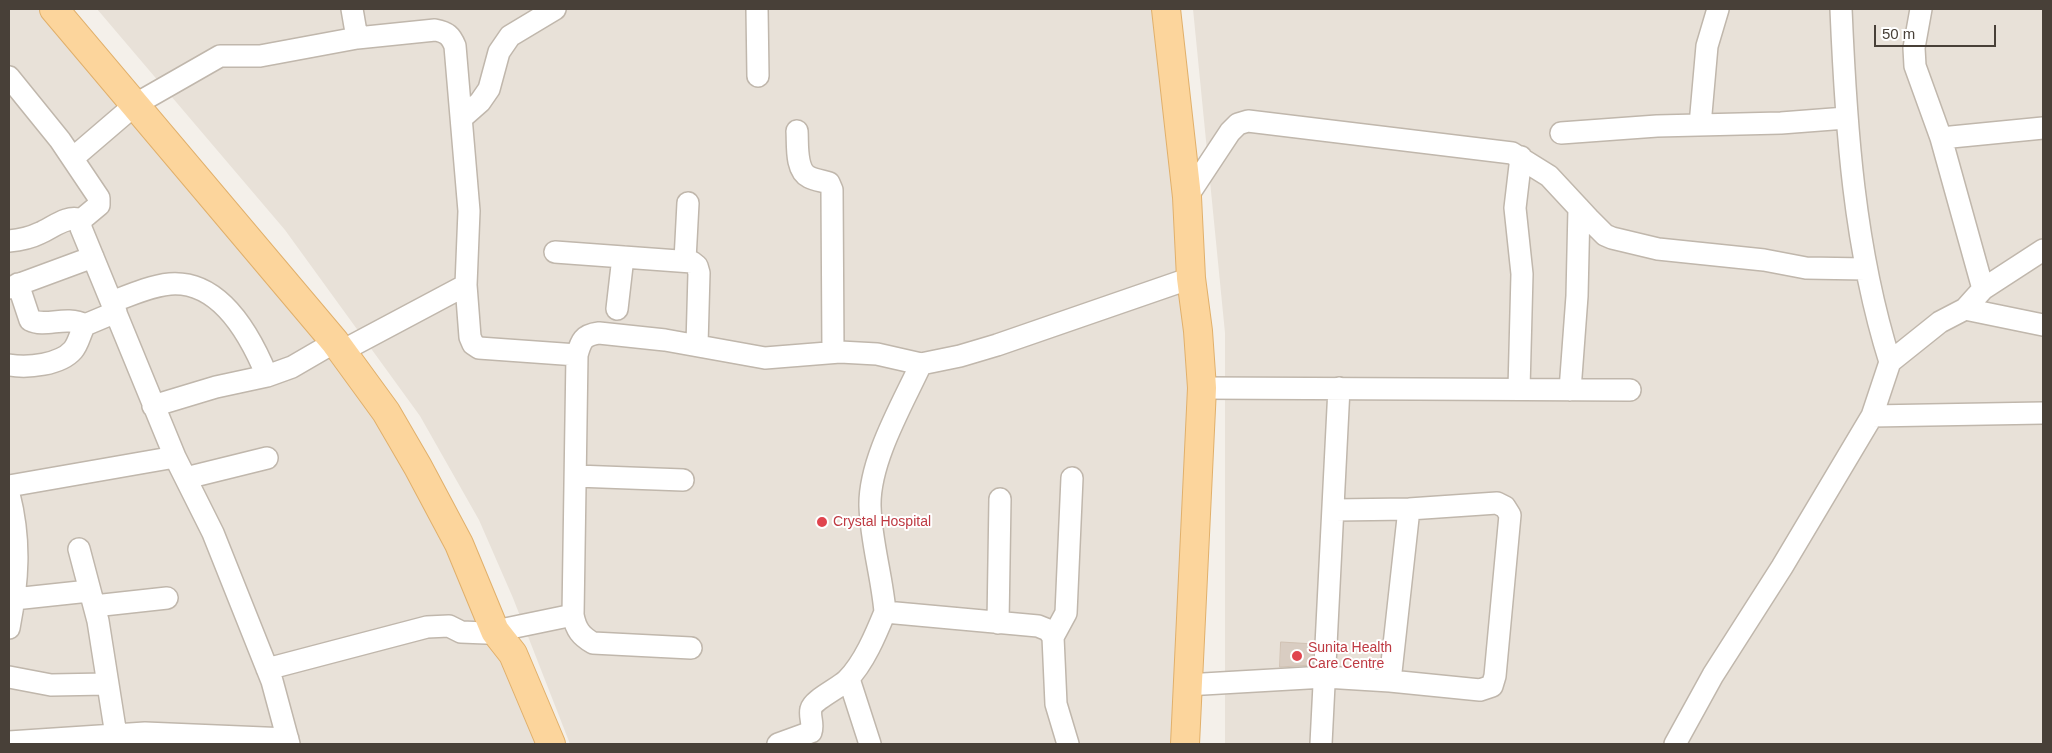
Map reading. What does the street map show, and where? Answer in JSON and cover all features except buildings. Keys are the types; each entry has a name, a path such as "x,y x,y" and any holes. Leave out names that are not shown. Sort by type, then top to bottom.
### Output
{"main road":[{"path":"54,9 143,101"},
{"path":"74,9 143,101 344,345 402,408 456,501 502,629 551,744"},
{"path":"1166,9 1187,197 1191,278 1198,331 1202,388 1186,685 1185,744"}],"street":[{"path":"352,9 357,38"},
{"path":"463,117 480,102 489,89 499,52 510,36 555,9"},
{"path":"757,9 758,76"},
{"path":"1700,125 1708,46 1718,9"},
{"path":"1841,9 1846,118 1865,268 1890,362"},
{"path":"1922,9 1914,48 1915,66 1941,138 1983,289"},
{"path":"73,158 143,101 220,56 260,56 357,38 435,30 443,31 452,37 455,46 463,117 469,211 466,285 470,337 473,344 480,348 577,355"},
{"path":"9,77 73,158 99,198 99,205 81,220"},
{"path":"1561,133 1700,125 1781,123 1846,118"},
{"path":"1187,197 1230,132 1238,124 1248,121 1504,152 1521,157 1549,176 1605,235 1658,249 1757,259 1806,268 1865,268"},
{"path":"1941,138 2043,128"},
{"path":"797,131 800,164 803,172 809,177 829,183 832,190 833,352"},
{"path":"1519,389 1522,274 1515,208 1521,157"},
{"path":"685,260 688,202"},
{"path":"1570,390 1577,296 1579,208"},
{"path":"9,241 40,234 69,219 81,220"},
{"path":"9,742 85,740 116,735 200,734 288,741 267,669 213,533 174,457 81,228 81,220"},
{"path":"1675,744 1713,675 1782,567 1872,416 1890,362 1940,322 1964,309 1983,289 2043,250"},
{"path":"555,252 685,260 697,266 697,345"},
{"path":"85,325 76,320 42,323 30,320 14,286 93,257"},
{"path":"616,309 623,257"},
{"path":"691,648 593,643 583,638 576,628 574,616 577,355 581,340 588,334 599,333 697,345 765,358 833,352 877,354 921,364 960,356 997,345 1191,278"},
{"path":"9,365 63,359 77,344 85,325 114,307 158,286 186,284 214,298 233,315 250,340 267,376"},
{"path":"154,406 216,387 267,376 292,367 344,345 466,285"},
{"path":"1964,309 2043,325"},
{"path":"778,744 812,732 813,726 810,710 814,704 857,670 885,612 872,536 871,484 884,444 921,364"},
{"path":"1202,388 1630,390"},
{"path":"1321,744 1335,510 1339,388"},
{"path":"1872,416 2043,413"},
{"path":"9,486 174,457"},
{"path":"186,478 267,458"},
{"path":"576,476 683,480"},
{"path":"1068,744 1056,704 1053,637 1066,613 1072,478"},
{"path":"9,494 18,536 14,599 9,628"},
{"path":"998,623 1000,499"},
{"path":"1186,685 1325,677 1480,690 1492,686 1495,676 1510,516 1505,507 1497,503 1409,509 1335,510"},
{"path":"1390,681 1409,509"},
{"path":"79,549 92,599 116,735"},
{"path":"14,599 167,598"},
{"path":"885,612 1038,626 1048,630 1053,637"},
{"path":"267,669 427,627 449,626 473,634 574,616"},
{"path":"9,677 51,685 107,684"},
{"path":"848,679 870,744"}],"shaded area":[{"path":"9,9 53,9 414,449 538,744 9,744"},
{"path":"97,9 1169,9 1198,247 1182,744 570,744 513,598 479,520 420,416 285,230"},
{"path":"1193,9 2043,9 2043,744 1225,744 1225,333"}],"place":[{"name":"Crystal Hospital","path":"822,522"},
{"name":"Sunita Health Care Centre","path":"1297,656"}]}
